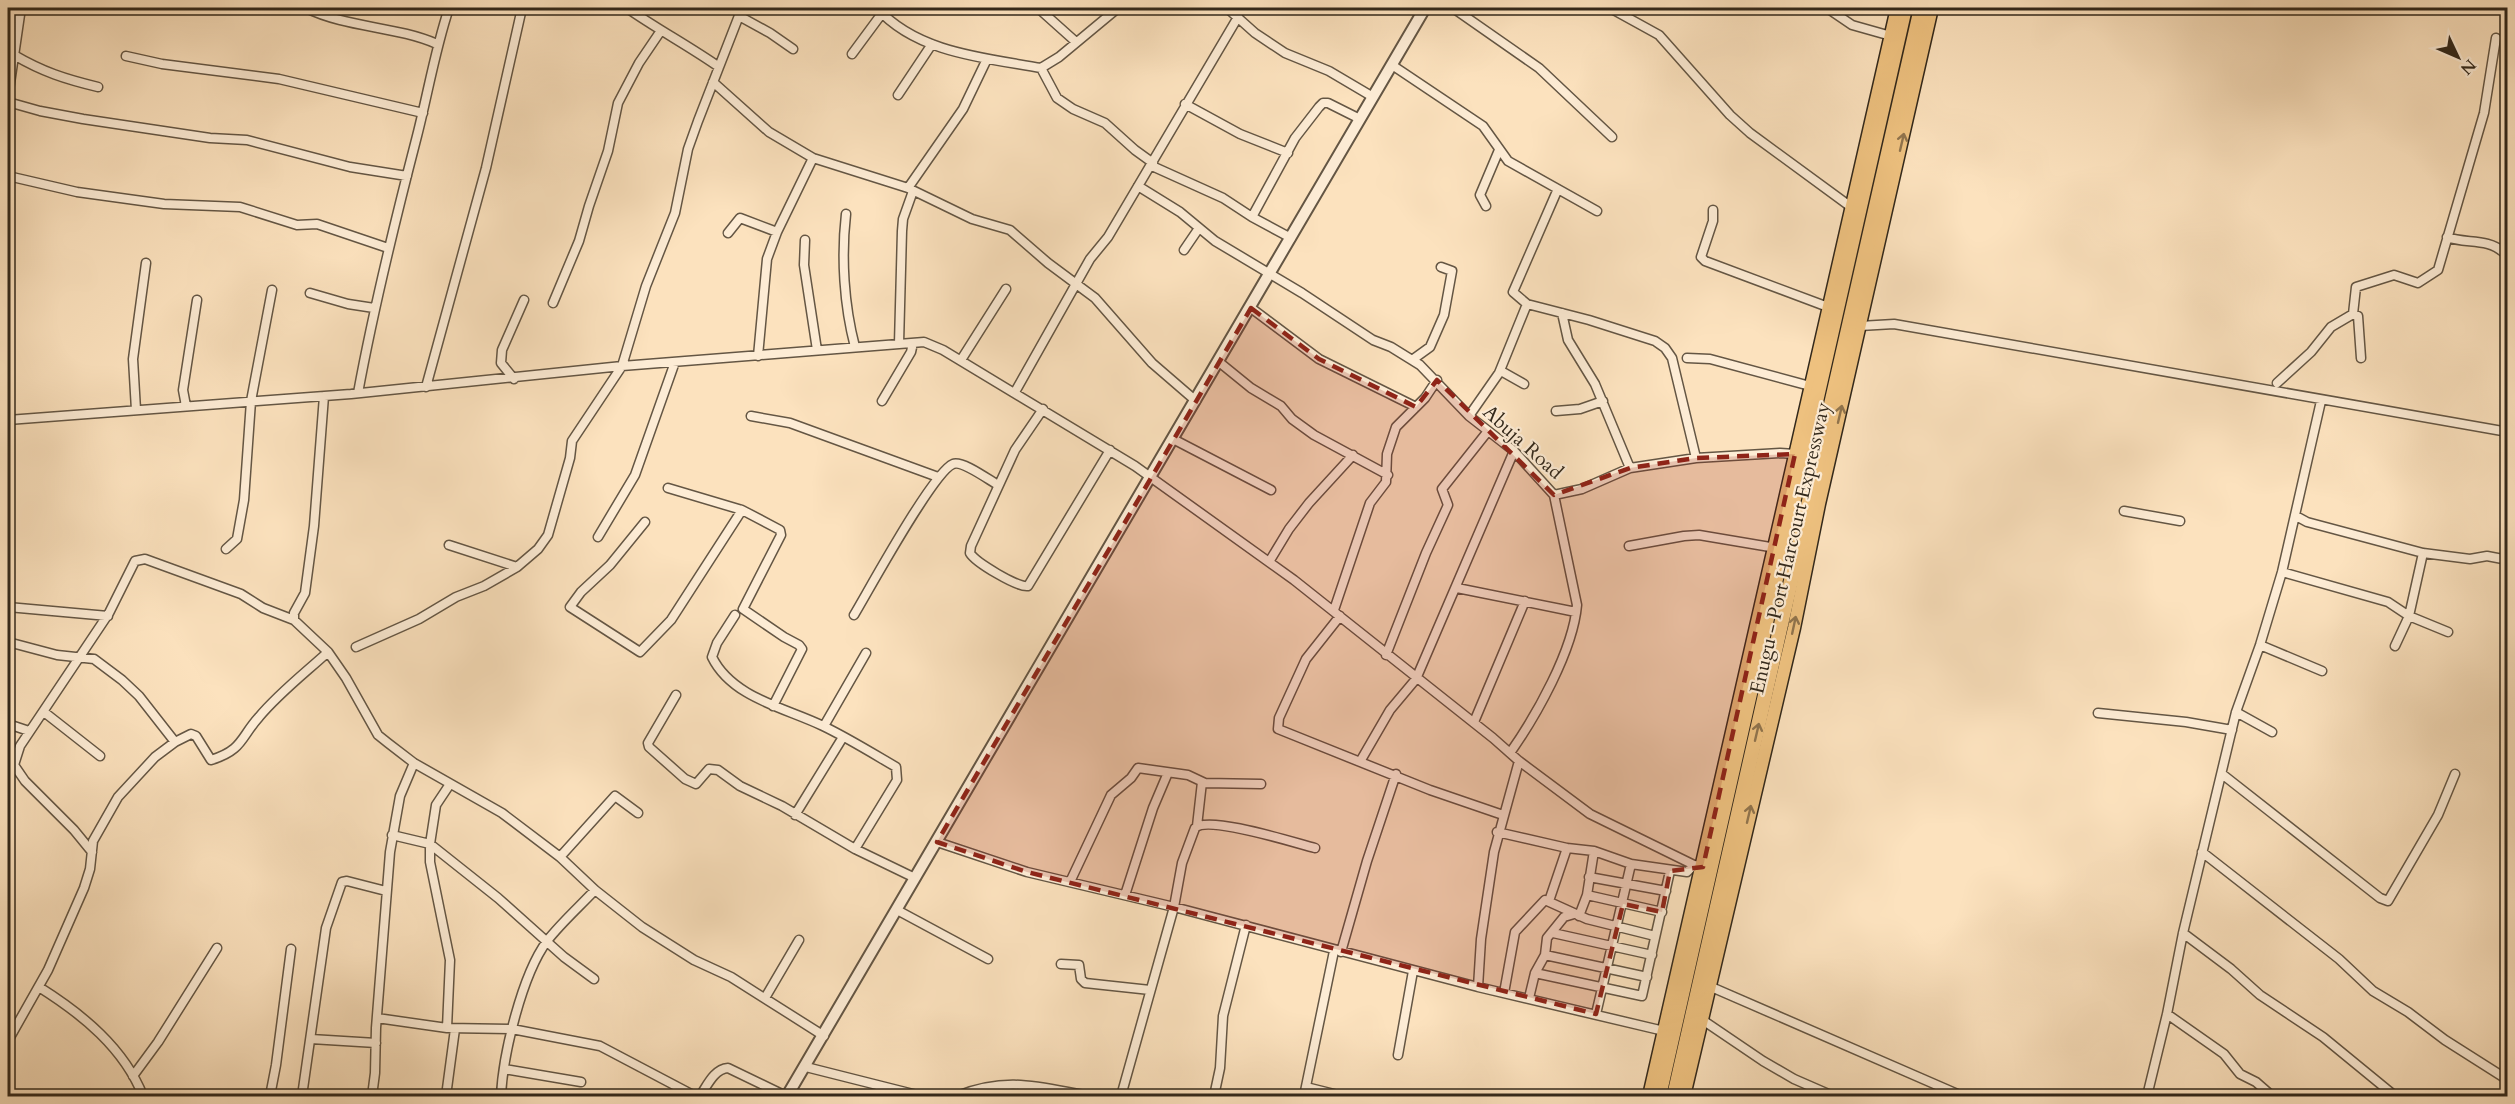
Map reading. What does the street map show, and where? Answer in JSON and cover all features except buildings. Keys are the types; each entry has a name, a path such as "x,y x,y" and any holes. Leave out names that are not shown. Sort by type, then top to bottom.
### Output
{"highway":[{"name":"Enugu - Port Harcourt Expressway","path":"1659,1096 1905,8"},
{"name":"Enugu - Port Harcourt Expressway","path":"1674,1096 1921,8"}],"main road":[{"name":"Enugu - Port Harcourt Expressway","path":"1649,1096 1698,866 1776,548 1810,386 1897,8"},
{"name":"Enugu - Port Harcourt Expressway","path":"1684,1096 1794,628 1932,8"}],"street":[{"path":"8,97 21,8"},
{"path":"358,393 388,248 423,112 437,44 449,8"},
{"path":"426,387 486,168 522,8"},
{"path":"627,8 660,32 691,47 719,67"},
{"path":"1038,8 1076,42"},
{"path":"852,54 881,9 892,23 912,36 932,44 987,59 1041,68 1059,57 1118,8"},
{"path":"1227,8 1255,33 1285,53 1329,71 1373,97"},
{"path":"700,1096 722,1068 728,1068 787,1096 1425,8"},
{"path":"1453,8 1539,68 1612,137"},
{"path":"1610,8 1659,35 1730,115 1750,133 1851,207"},
{"path":"1827,8 1852,24 1890,36"},
{"path":"311,9 437,44"},
{"path":"356,646 418,618 456,597 484,586 517,567 538,549 549,535 570,459 572,441 579,427 601,400 622,366 646,286 675,213 688,149 740,11 793,49"},
{"path":"8,16 19,20"},
{"path":"1015,392 1090,260 1108,237 1238,17"},
{"path":"554,303 579,241 608,151 618,103 639,63 660,32"},
{"path":"2353,314 2356,287 2394,275 2418,283 2438,270 2484,113 2496,38"},
{"path":"898,95 932,44"},
{"path":"14,55 56,77 98,87"},
{"path":"126,56 162,64 279,78 423,112"},
{"path":"899,344 902,231 910,190 963,109 987,59"},
{"path":"1392,65 1483,126 1508,161 1557,191 1597,211"},
{"path":"1041,68 1057,98 1073,109 1105,123 1152,164 1223,198 1291,238"},
{"path":"713,82 769,132 813,158 910,190 972,219 1010,230 1048,263 1077,283 1113,316 1152,363 1196,401"},
{"path":"8,102 83,119 210,138 247,140 350,167 407,176"},
{"path":"1252,217 1295,138 1323,103 1328,103 1360,119"},
{"path":"1185,104 1240,134 1288,153"},
{"path":"1486,206 1480,195 1499,150"},
{"path":"758,356 767,259 777,232 813,158"},
{"path":"8,176 77,192 164,204 240,207 297,225 317,224 388,248"},
{"name":"Abuja Road","path":"1138,186 1180,212 1215,241 1271,274 1372,340 1391,347 1412,360 1437,380 1469,416 1514,451 1554,495 1582,489 1630,468 1696,458 1795,454"},
{"path":"1557,191 1513,292 1527,304 1655,341 1665,348 1672,358 1696,458"},
{"path":"1713,210 1713,221 1701,257 1705,261 1828,307"},
{"path":"846,214 843,238 844,265 849,327 855,348"},
{"path":"728,233 740,218 777,232"},
{"path":"1184,250 1199,228"},
{"path":"2447,237 2457,241 2491,244 2503,252"},
{"path":"805,240 804,265 817,350"},
{"path":"136,410 133,359 146,263"},
{"path":"1412,360 1430,347 1444,315 1452,271 1441,267"},
{"path":"961,360 1006,289"},
{"path":"226,549 237,539 244,501 251,401 272,290"},
{"path":"310,293 348,304 374,308"},
{"path":"186,406 183,390 197,300"},
{"path":"514,379 501,363 502,350 524,300"},
{"path":"1469,416 1501,370 1527,304"},
{"path":"1251,308 1319,359 1416,407"},
{"path":"1562,313 1568,340 1595,384 1630,468"},
{"path":"2353,314 2358,316 2361,358"},
{"path":"2277,383 2311,352 2331,327 2353,314"},
{"path":"1860,326 1894,324 2320,401 2508,432"},
{"path":"8,420 324,396 514,379 622,366 924,342 944,350 1015,392 1150,477 1337,613 1416,679 1474,722 1519,761 1590,814 1698,866"},
{"path":"882,401 911,352 913,343"},
{"path":"1687,358 1710,359 1810,386"},
{"path":"598,537 635,475 675,362"},
{"path":"1219,362 1251,388 1281,406 1292,419 1314,435 1388,475"},
{"path":"1501,370 1524,384"},
{"path":"1437,380 1425,398 1396,427 1387,454 1386,482 1370,503 1337,613 1306,659 1277,724 1278,729 1282,731 1361,760 1430,790 1503,815"},
{"path":"294,620 294,613 305,593 314,526 324,396"},
{"path":"1556,411 1580,409 1603,401"},
{"path":"2147,1096 2236,712 2260,645 2282,572 2320,401"},
{"path":"1043,409 1015,450 983,517 970,553 974,559 1006,579 1027,587 1110,450"},
{"path":"750,416 790,423 938,477"},
{"path":"1386,655 1426,553 1448,505 1442,489 1488,431"},
{"path":"1173,439 1271,490"},
{"path":"1361,760 1390,710 1416,679 1457,588 1501,476 1514,451"},
{"path":"1269,562 1289,529 1309,503 1353,455"},
{"path":"854,615 938,477 953,464 960,463 998,485"},
{"path":"668,488 742,510 776,528 781,535 743,609 800,645 802,649 773,706"},
{"path":"1510,753 1551,683 1567,645 1576,612 1577,605 1554,495"},
{"path":"645,522 610,565 581,592 570,607 640,652 650,645 671,621 742,510"},
{"path":"2124,511 2180,521"},
{"path":"2296,516 2307,522 2423,553 2470,559 2487,556 2508,560"},
{"path":"1629,546 1699,535 1776,548"},
{"path":"449,544 517,567"},
{"path":"2395,646 2409,616 2423,553"},
{"path":"8,777 16,755 29,731 108,616 125,585 131,568 140,559 215,583 241,594 263,608 294,620 328,652 346,678 378,735 414,763 502,813 560,857 595,890 650,932 694,960 731,977 824,1036"},
{"path":"2282,572 2388,602 2409,616 2448,632"},
{"path":"1457,588 1576,612"},
{"path":"1474,722 1526,601"},
{"path":"8,607 108,616"},
{"path":"735,615 717,643 712,657 717,668 728,678 773,706 824,726 896,767 898,773 894,787 855,849"},
{"path":"8,642 94,659 122,680 175,742"},
{"path":"2260,645 2322,671"},
{"path":"8,1056 8,1039 39,987 84,888 93,841 117,797 136,775 175,742 191,734 196,736 211,760 233,751 243,741 258,718 328,652"},
{"path":"824,726 866,653"},
{"path":"676,695 650,738 649,747 693,784 696,784 712,768 740,786 782,806 855,849 915,878"},
{"path":"44,712 100,756"},
{"path":"2236,712 2272,732"},
{"path":"2098,713 2186,722 2232,730"},
{"path":"8,724 29,731"},
{"path":"795,815 843,737"},
{"path":"1478,987 1481,939 1497,832 1519,761"},
{"path":"372,1096 392,835 400,796 414,763"},
{"path":"14,765 25,781 74,830 92,852"},
{"path":"1070,882 1111,795 1131,778 1138,768 1188,775 1202,782 1261,784"},
{"path":"1304,1096 1338,951 1396,774"},
{"path":"2222,774 2385,901 2388,901 2394,894 2438,815 2454,774"},
{"path":"1125,895 1153,808 1167,775"},
{"path":"1121,1096 1174,907 1182,863 1197,826 1202,782"},
{"path":"446,1096 451,1029 450,960 430,862 430,844 436,805 450,784"},
{"path":"560,857 615,796 638,813"},
{"path":"1197,826 1203,824 1250,831 1315,848"},
{"path":"1497,832 1566,848 1594,851 1631,864 1670,871 1687,872 1698,866"},
{"path":"392,835 430,844 594,979"},
{"path":"937,842 1027,872 1246,925 1413,971 1664,1031"},
{"path":"1549,901 1566,848"},
{"path":"1577,915 1587,895 1594,851"},
{"path":"2202,852 2339,959 2373,991 2508,1080"},
{"path":"1596,1014 1631,864"},
{"path":"1535,973 1640,996 1643,994 1670,871"},
{"path":"1589,877 1666,891"},
{"path":"302,1096 326,928 342,882 347,881 386,891"},
{"path":"501,1096 512,1029 532,970 547,941 595,890"},
{"path":"1587,895 1662,912"},
{"path":"1504,993 1515,932 1544,900 1577,915 1656,936"},
{"path":"897,910 988,959"},
{"path":"1529,998 1535,973 1545,955 1547,938 1564,917 1577,915"},
{"path":"1214,1096 1220,1068 1223,1016 1246,925"},
{"path":"1552,933 1652,955"},
{"path":"2183,933 2259,994 2323,1037 2396,1096"},
{"path":"765,998 799,940"},
{"path":"133,1076 158,1042 217,948"},
{"path":"270,1096 291,949"},
{"path":"1545,955 1647,977"},
{"path":"1061,964 1079,965 1081,979 1085,983 1150,990"},
{"path":"1398,1055 1413,971"},
{"path":"1709,986 1962,1096"},
{"path":"39,987 73,1008 101,1034 133,1076 143,1096"},
{"path":"2167,1014 2219,1050 2240,1074 2256,1082 2272,1096"},
{"path":"377,1018 451,1029 512,1029 600,1046 695,1096"},
{"path":"1701,1020 1770,1066 1833,1096"},
{"path":"312,1038 376,1044"},
{"path":"806,1067 921,1096"},
{"path":"504,1069 581,1082"},
{"path":"957,1096 1015,1083 1045,1092 1089,1096"},
{"path":"1306,1087 1342,1096"}],"highlighted area":[{"path":"1251,308 1319,359 1416,407 1437,380 1554,495 1630,468 1696,458 1795,454 1703,867 1670,871 1662,912 1623,904 1596,1014 1027,872 937,842"}]}
